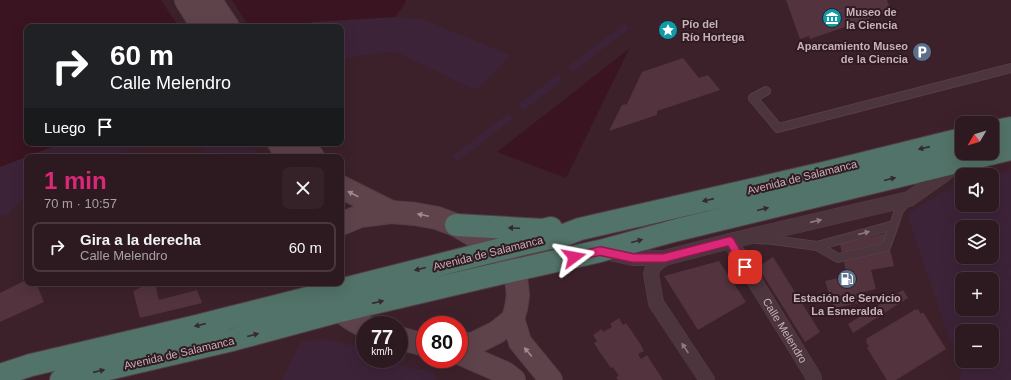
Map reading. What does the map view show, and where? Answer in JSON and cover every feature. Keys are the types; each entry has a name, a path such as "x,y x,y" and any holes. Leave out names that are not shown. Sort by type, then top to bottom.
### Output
{"highway":[{"path":"999,131 1011,128"},
{"name":"Avenida de Salamanca","path":"344,283 567,234 580,229 828,172 955,141"},
{"name":"Avenida de Salamanca","path":"61,380 232,340 340,311 600,251 677,230 1011,149"},
{"path":"456,225 543,230 566,227 580,229"},
{"name":"Avenida de Salamanca","path":"0,375 30,365 154,336 322,288"}],"main road":[{"path":"186,0 201,24"},
{"path":"210,0 226,24"},
{"path":"289,149 304,154"},
{"path":"344,188 391,212"},
{"path":"344,223 360,216 391,212 415,214 437,218 456,225 498,250 515,270 518,295 513,319 520,342 551,380"},
{"path":"322,288 340,311 356,321"},
{"path":"468,345 475,343 497,332 513,319"},
{"path":"468,357 505,373 514,380"}],"street":[{"name":"Avenida de Salamanca","path":"600,251 633,258 664,258 909,200 946,173 953,163"},
{"name":"Calle Melendro","path":"736,240 814,380"},
{"path":"664,258 656,264 651,274 656,303 707,380"}],"lane":[{"path":"766,92 753,98 778,128 1011,68"},
{"path":"736,240 772,240 817,246 838,258 886,247 899,210 909,200"},
{"path":"817,246 894,225"},
{"name":"Avenida de Salamanca","path":"114,337 154,336"}],"shaded area":[{"path":"0,0 406,0 395,17 312,22 308,24 24,24 24,146 54,146 34,154 24,154 24,158 0,167"},
{"path":"395,17 422,19 510,55 492,75 475,90 394,51 344,59 344,24 308,24 312,22"},
{"path":"625,23 629,29 573,72 568,66"},
{"path":"629,49 566,178 497,152"},
{"path":"558,74 563,80 523,111 518,105"},
{"path":"509,113 513,119 457,162 452,156"},
{"path":"54,146 146,146 116,154 34,154"},
{"path":"200,146 253,146 258,154 226,154 203,151"},
{"path":"24,158 24,200 14,207 9,213 0,216 0,167"},
{"path":"1011,171 1011,380 959,380 961,372 960,368 999,368 999,324 955,324 955,354 907,214 955,185 955,212 999,212 999,173"},
{"path":"325,339 355,346 356,368 408,368 408,367 434,372 436,380 282,380 301,342"}],"pier":[{"path":"161,0 232,0 247,24 177,24"}],"building":[{"name":"Museo de la Ciencia","path":"786,0 887,0 891,11 810,39 809,36 800,39"},
{"path":"683,58 699,78 708,75 720,90 657,111 657,115 609,131 622,105 627,104 642,72"},
{"path":"886,233 894,266 871,270 876,289 856,294 859,303 834,308 825,281 847,276 840,244"},
{"path":"773,257 820,332 805,342 758,267"},
{"path":"719,261 746,302 698,330 664,276"},
{"path":"24,281 24,286 37,286 44,302 0,322 0,293"},
{"path":"144,286 156,286 159,300 197,290 202,303 140,318 133,291"},
{"path":"903,290 908,298 853,333 848,324"},
{"path":"918,309 921,314 923,312 946,349 896,380 887,380 867,348 869,346 866,339"},
{"path":"619,318 623,325 626,323 641,345 644,351 638,354 641,359 647,355 663,380 618,380 616,377 619,376 613,367 611,368 594,343 597,341 593,335 602,329 603,332 612,327 610,324"}],"place":[{"name":"Museo de la Ciencia","path":"832,18"},
{"name":"Pío del Río Hortega","path":"668,30"},
{"name":"Aparcamiento Museo de la Ciencia","path":"922,52"},
{"name":"Estación de Servicio La Esmeralda","path":"847,279"}],"route":[{"path":"574,257 600,251 633,258 664,258 730,241 745,267"}]}
